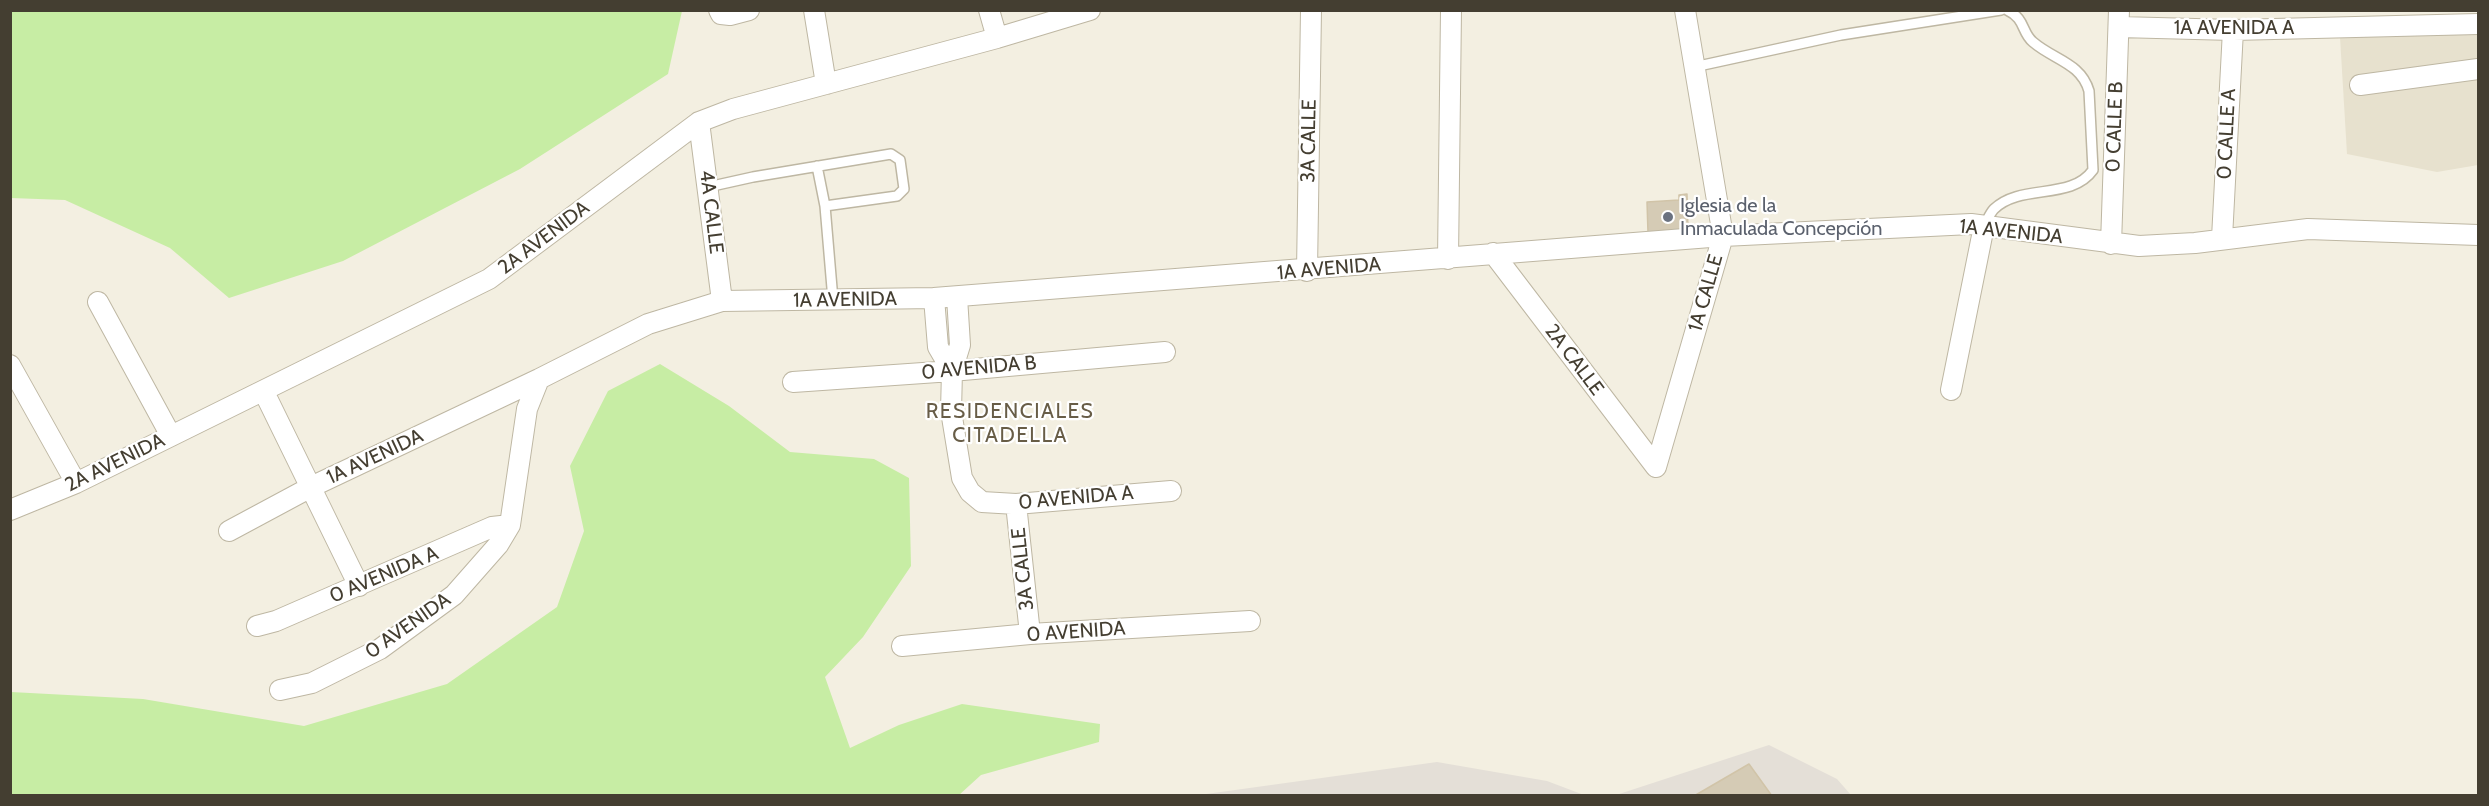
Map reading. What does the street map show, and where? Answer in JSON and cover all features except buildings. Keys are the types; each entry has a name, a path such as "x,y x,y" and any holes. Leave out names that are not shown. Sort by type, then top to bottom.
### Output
{"street":[{"path":"719,10 721,14 730,15 749,10"},
{"path":"814,10 826,84"},
{"path":"989,10 998,38"},
{"name":"2A AVENIDA","path":"10,510 76,483 489,279 699,122 733,109 998,38 1090,10"},
{"name":"3A CALLE","path":"1307,271 1311,10"},
{"path":"1448,259 1451,10"},
{"name":"1A CALLE","path":"1656,467 1723,236 1685,10"},
{"name":"1A AVENIDA A","path":"2119,19 2233,30 2384,18 2478,24"},
{"name":"0 CALLE B","path":"2111,244 2119,19"},
{"name":"0 CALLE A","path":"2222,238 2233,30"},
{"path":"2360,85 2478,69"},
{"name":"4A CALLE","path":"699,122 722,301"},
{"name":"1A AVENIDA","path":"229,531 311,487 539,380 648,324 722,301 957,297 1307,271 1493,253 1723,236 1971,224 2111,244 2167,245 2308,229 2478,235"},
{"path":"1951,390 1984,226"},
{"name":"2A CALLE","path":"1493,253 1656,467"},
{"path":"952,371 960,345 957,297"},
{"path":"934,298 938,347 952,371"},
{"path":"98,302 171,436"},
{"name":"0 AVENIDA B","path":"793,382 952,371 1165,351"},
{"path":"10,364 18,396 76,483"},
{"name":"0 AVENIDA A","path":"952,371 951,411 962,477 970,492 982,502 1016,504 1171,490"},
{"path":"510,525 527,409 539,380"},
{"path":"264,392 359,586"},
{"name":"3A CALLE","path":"1016,504 1030,634"},
{"name":"0 AVENIDA A","path":"257,626 276,621 492,527 510,525"},
{"name":"0 AVENIDA","path":"280,690 312,683 380,650 454,595 498,545 510,525"},
{"name":"0 AVENIDA","path":"902,646 1030,634 1250,621"}],"lane":[{"path":"1694,67 1841,34 2001,10"},
{"path":"1984,226 1994,209 2023,194 2074,185 2085,180 2093,170 2089,91 2085,80 2080,71 2034,43 2025,26 2015,14 2007,10"},
{"path":"708,188 891,154 900,160 904,189 897,196 825,206"},
{"path":"817,166 825,206 833,300"}],"shaded area":[{"path":"2402,28 2478,30 2478,165 2437,172 2347,154 2340,37"},
{"path":"1769,745 1837,779 1851,795 1613,796"},
{"path":"1437,762 1547,781 1584,795 1199,795"}],"green space":[{"path":"11,10 682,11 668,74 520,169 343,261 229,298 170,248 65,200 11,198"},
{"path":"660,364 729,406 790,452 874,459 909,478 911,566 863,637 825,677 850,748 899,725 962,704 1100,724 1099,742 981,775 959,795 11,795 11,692 143,699 304,726 447,684 557,607 584,531 570,466 608,391"}],"place":[{"name":"Iglesia de la Inmaculada Concepción","path":"1668,217"}],"district":[{"name":"RESIDENCIALES CITADELLA","path":"1010,424"}]}
